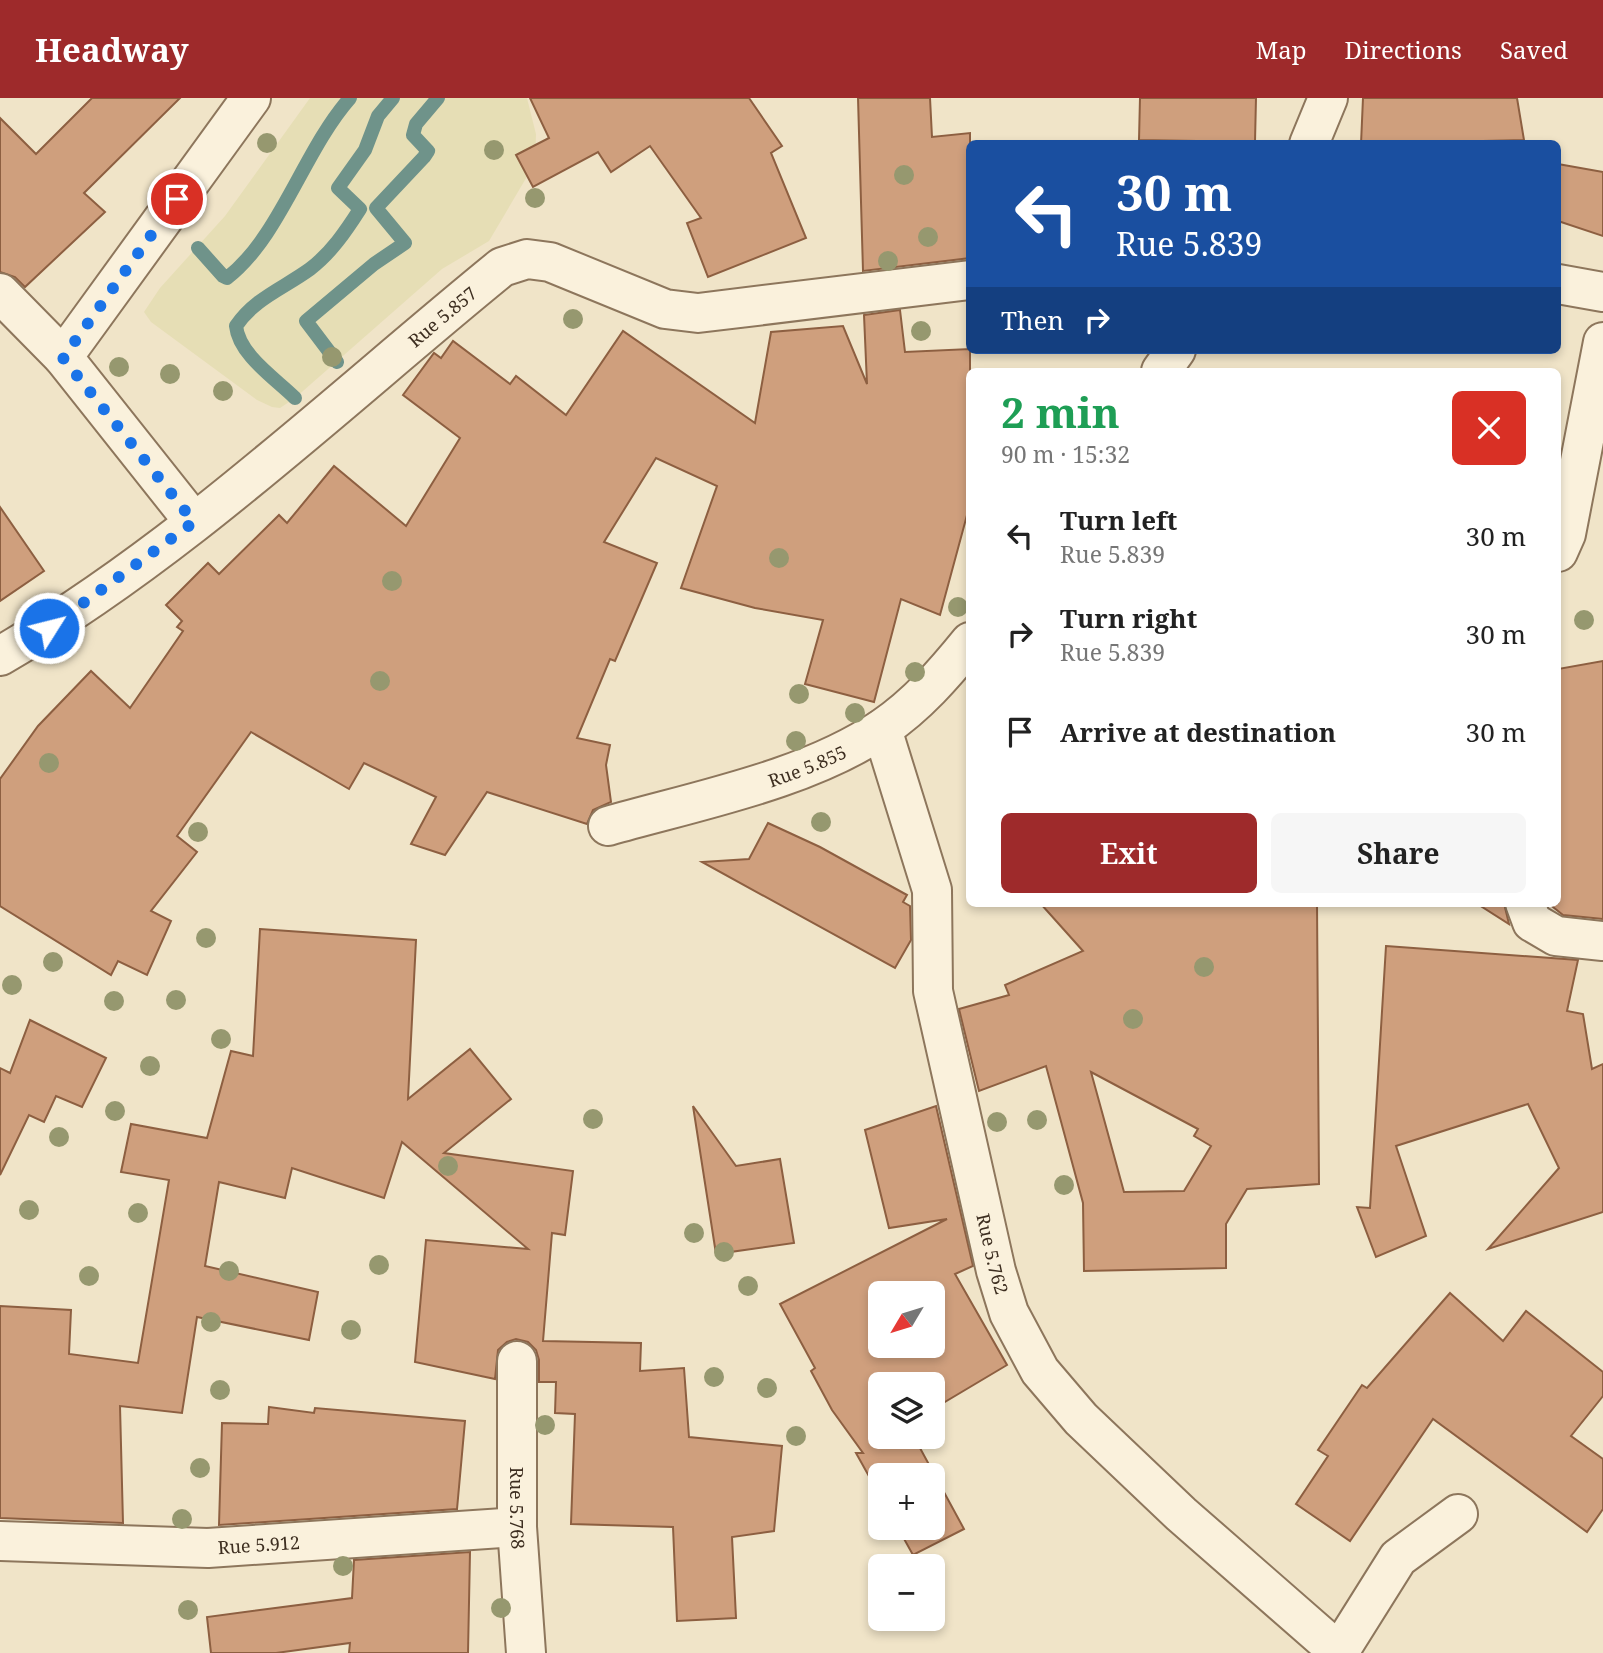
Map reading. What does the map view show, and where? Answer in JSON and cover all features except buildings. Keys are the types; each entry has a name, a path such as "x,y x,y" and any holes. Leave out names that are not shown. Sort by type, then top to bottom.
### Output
{"street":[{"path":"63,358 251,98"},
{"path":"1311,140 1328,98"},
{"name":"Rue 5.857","path":"0,656 49,628 194,522 502,267 527,259 550,262 665,309 698,313 966,281"},
{"path":"1561,285 1603,292"},
{"path":"0,293 63,358 194,522"},
{"path":"1561,545 1566,534 1603,342"},
{"name":"Rue 5.855","path":"608,826 799,771 882,729 936,684 966,647"},
{"name":"Rue 5.762","path":"882,729 932,890 933,990 996,1271 1009,1313 1040,1371 1081,1419 1181,1514 1340,1653 1398,1558 1458,1514"},
{"path":"1526,907 1532,922 1556,936 1603,941"},
{"name":"Rue 5.768","path":"517,1362 517,1527 526,1653"},
{"name":"Rue 5.912","path":"0,1541 208,1548 517,1527"}],"shaded area":[{"path":"310,98 527,98 536,134 535,163 489,241 442,269 295,398 280,408 257,400 151,322 144,312 160,288 225,216"}],"waterway":[{"path":"198,248 227,278 246,261 277,217 319,142 350,98"},
{"path":"295,398 251,357 236,326 261,301 318,263 349,225 360,209 338,188 365,150 378,116 393,98"},
{"path":"337,362 306,321 374,264 405,243 376,208 428,151 413,135 416,124 438,98"}],"route":[{"path":"49,628 194,522 123,429 63,358 177,199"}]}
